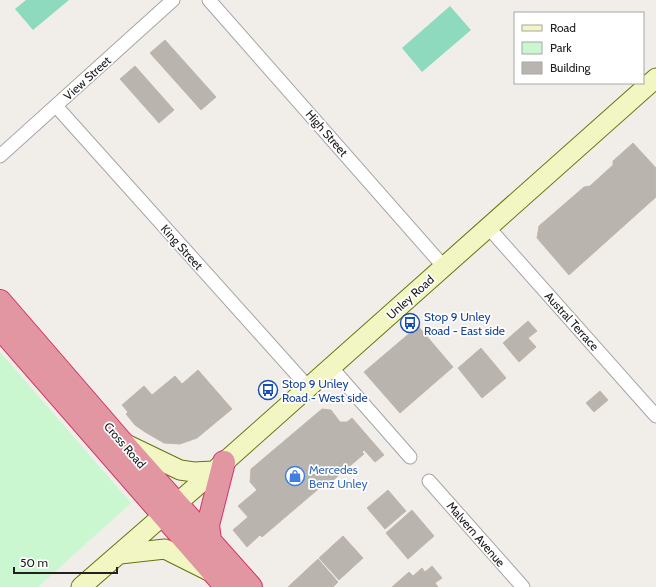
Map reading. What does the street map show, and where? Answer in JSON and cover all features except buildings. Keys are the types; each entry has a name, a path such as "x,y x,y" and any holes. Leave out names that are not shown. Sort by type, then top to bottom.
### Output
{"highway":[{"name":"Cross Road","path":"0,301 121,441 220,580"},
{"name":"Cross Road","path":"0,328 170,509 210,540 251,587"},
{"path":"210,540 208,525 218,466"}],"main road":[{"name":"Unley Road","path":"81,587 655,81"},
{"path":"121,441 180,470 194,472 218,466"},
{"path":"120,554 165,549 220,580"}],"street":[{"name":"View Street","path":"0,156 173,0"},
{"name":"High Street","path":"210,0 444,267"},
{"name":"King Street","path":"56,106 308,387"},
{"name":"Austral Terrace","path":"488,227 656,416"},
{"path":"331,367 410,457"},
{"name":"Malvern Avenue","path":"429,481 522,587"}],"green space":[{"path":"26,0 69,0 33,30 15,9"},
{"path":"450,6 471,30 422,72 402,48"},
{"path":"0,352 131,503 38,587 0,587"}],"place":[{"name":"Stop 9 Unley Road - East side","path":"410,323"},
{"name":"Stop 9 Unley Road - West side","path":"268,390"},
{"name":"Mercedes Benz Unley","path":"295,476"}]}
